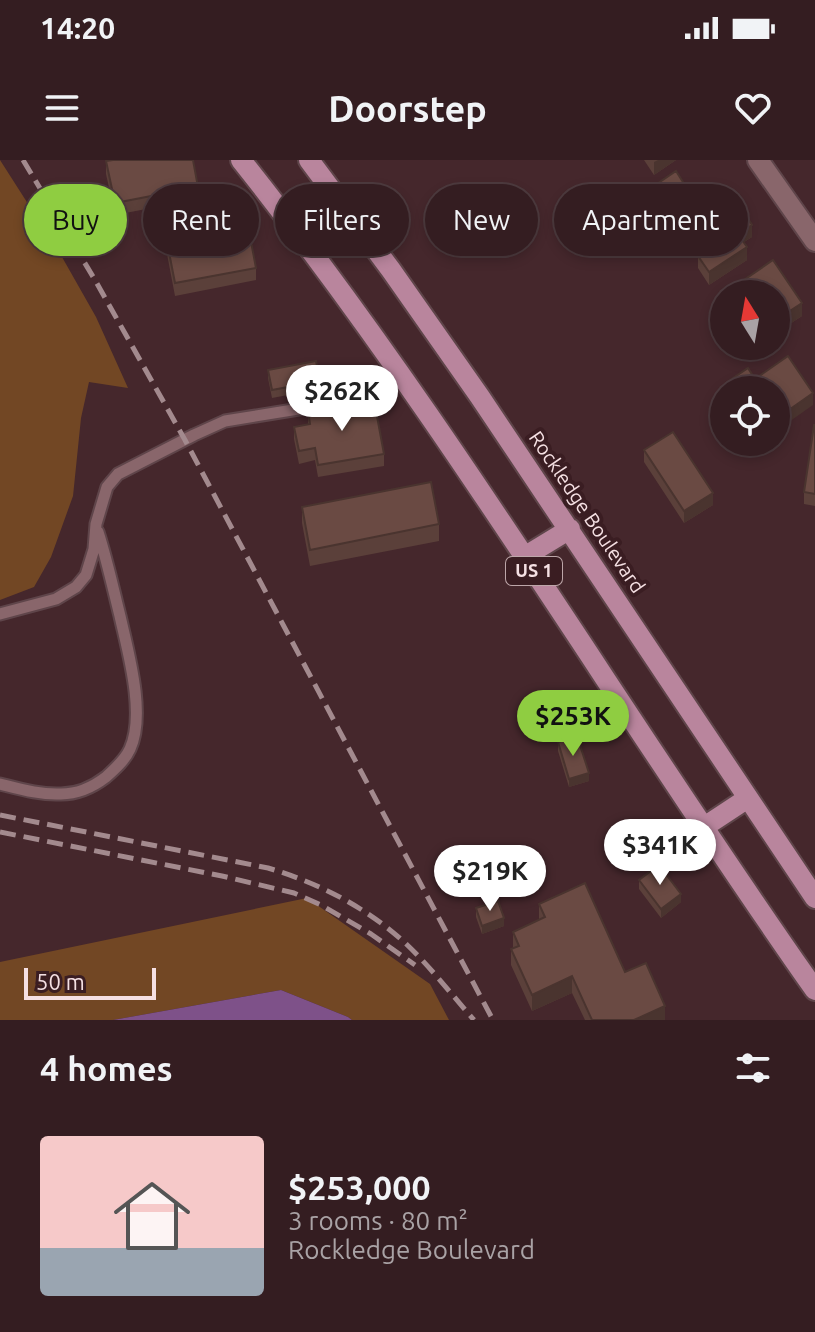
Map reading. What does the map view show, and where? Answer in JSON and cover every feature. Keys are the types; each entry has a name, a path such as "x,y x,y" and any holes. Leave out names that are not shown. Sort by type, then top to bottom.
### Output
{"main road":[{"name":"US 1","path":"241,160 346,296 815,990"},
{"name":"Rockledge Boulevard","path":"309,160 391,270 570,529 815,898"},
{"path":"524,557 570,529"},
{"path":"704,827 748,798"}],"street":[{"path":"765,162 815,241"}],"lane":[{"path":"0,614 56,599 76,587 86,575 107,487 118,474 225,421 376,395 403,379"},
{"path":"0,784 62,795 83,790 102,780 118,766 130,749 137,714 130,663 96,524"}],"shaded area":[{"path":"0,160 24,198 24,256 61,256 96,317 128,388 89,382 81,418 73,496 51,557 34,587 0,600"},
{"path":"307,898 430,984 449,1020 352,1020 281,990 113,1020 0,1020 0,962"},
{"path":"281,990 352,1020 113,1020"}],"building":[{"path":"193,160 197,184 143,184 143,198 127,201 127,184 111,184 106,161"},
{"path":"676,171 684,184 657,184"},
{"path":"170,256 254,256 256,268 175,283"},
{"path":"698,256 733,256 709,272"},
{"path":"773,260 786,280 744,280"},
{"path":"790,285 802,303 790,311"},
{"path":"790,359 813,393 790,409 790,376 759,376 782,360"},
{"path":"316,361 320,381 272,390 268,370"},
{"path":"748,368 753,376 736,376"},
{"path":"374,400 384,454 318,465 315,448 299,451 294,427 310,424 308,411"},
{"path":"815,425 815,494 804,492"},
{"path":"673,432 713,493 684,511 644,450"},
{"path":"431,482 439,524 310,550 302,507"},
{"path":"577,736 589,773 569,779 558,742"},
{"path":"659,865 681,894 661,909 639,880"},
{"path":"585,883 625,972 646,963 665,1006 634,1020 592,1020 572,976 532,995 511,949 519,946 513,932 545,917 539,904"},
{"path":"498,901 504,918 482,926 476,908"}],"railway":[{"path":"23,160 185,440 493,1020"},
{"path":"0,815 268,868 322,888 356,906 403,941 474,1020"},
{"path":"0,832 294,893 371,934 415,965"}]}
